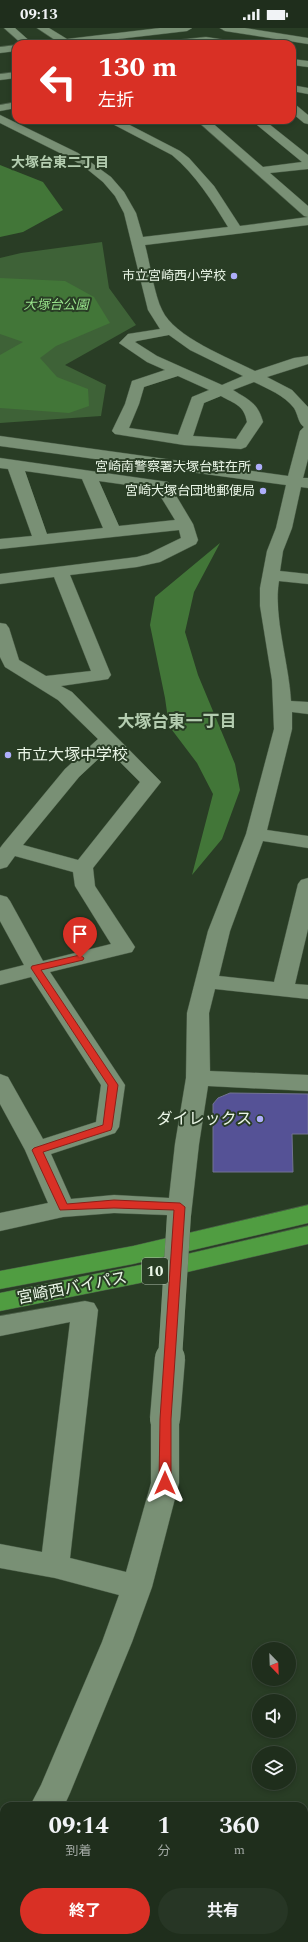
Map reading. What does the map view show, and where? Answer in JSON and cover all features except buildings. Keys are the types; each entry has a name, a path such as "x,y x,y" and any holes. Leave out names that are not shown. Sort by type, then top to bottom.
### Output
{"highway":[{"name":"宮崎西バイパス","path":"0,1280 133,1255 308,1214"},
{"name":"宮崎西バイパス","path":"0,1302 140,1274 308,1235"}],"street":[{"path":"110,40 188,28"},
{"path":"225,28 308,41"},
{"path":"44,29 61,40"},
{"path":"44,29 60,29"},
{"path":"0,36 13,31 23,40"},
{"path":"243,40 259,34"},
{"path":"281,40 285,38"},
{"path":"0,50 12,48"},
{"path":"296,62 308,64"},
{"path":"0,77 12,76"},
{"path":"0,108 12,106"},
{"path":"296,112 308,120"},
{"path":"0,118 80,160 106,177 124,199 130,213 155,310 171,331 195,347 287,393 298,402 306,414 308,424"},
{"path":"119,124 161,145 184,159 197,173 236,229"},
{"path":"207,124 308,213"},
{"path":"262,124 308,161"},
{"path":"260,171 308,164"},
{"path":"137,242 308,221"},
{"path":"171,331 133,337 126,343 152,359 222,390 248,405 253,413 255,422 241,444 184,440 120,431 132,404 137,384 178,371"},
{"path":"184,440 197,400 299,361 308,360"},
{"path":"0,441 301,482"},
{"path":"48,1802 54,1793 117,1642 138,1587 165,1483 166,1419 175,1298 179,1211 186,1144 198,1078 198,1013 219,931 256,834 283,729 283,706 278,655 270,606 269,588 275,551 301,482 307,441"},
{"path":"8,465 162,484"},
{"path":"8,465 42,539"},
{"path":"162,484 177,465"},
{"path":"90,476 113,532"},
{"path":"0,579 138,562 154,558 190,540 185,524 162,484"},
{"path":"0,544 185,524"},
{"path":"45,682 102,675 60,572"},
{"path":"272,575 308,579"},
{"path":"0,628 4,652 11,663 45,682 65,696 151,782 83,868 85,886 124,947 0,978"},
{"path":"283,706 308,708"},
{"path":"5,856 72,773 109,739"},
{"path":"256,834 308,842"},
{"path":"5,856 83,868"},
{"path":"283,989 308,884"},
{"path":"0,901 36,968 113,1085 108,1127 37,1150"},
{"path":"206,981 308,992"},
{"path":"198,1078 308,1083"},
{"path":"0,1082 37,1150 63,1208"},
{"path":"0,1222 63,1208 114,1204 179,1211"},
{"path":"0,1326 85,1310 54,1566"},
{"path":"0,1556 54,1566 138,1587"}],"green space":[{"path":"0,165 43,182 63,210 23,232 0,237"},
{"name":"大塚台公園","path":"102,242 109,288 136,325 65,365 106,385 101,416 0,423 0,258 21,253"},
{"path":"0,278 65,281 94,297 110,323 56,346 40,358 57,377 88,389 89,406 69,413 0,408 0,355 23,342 0,334"},
{"path":"220,543 194,592 185,632 198,675 235,764 240,790 222,839 192,875 213,794 197,763 169,726 165,698 150,625 155,597"}],"place":[{"name":"市立宮崎西小学校","path":"234,276"},
{"name":"宮崎南警察署大塚台駐在所","path":"259,467"},
{"name":"宮崎大塚台団地郵便局","path":"263,491"},
{"name":"市立大塚中学校","path":"8,755"},
{"name":"ダイレックス","path":"260,1119"}],"district":[{"name":"大塚台東二丁目","path":"60,162"},
{"name":"大塚台東一丁目","path":"177,722"}],"route":[{"path":"80,958 36,968 113,1085 108,1127 37,1150 63,1208 114,1204 180,1207 166,1419 165,1483"}]}
